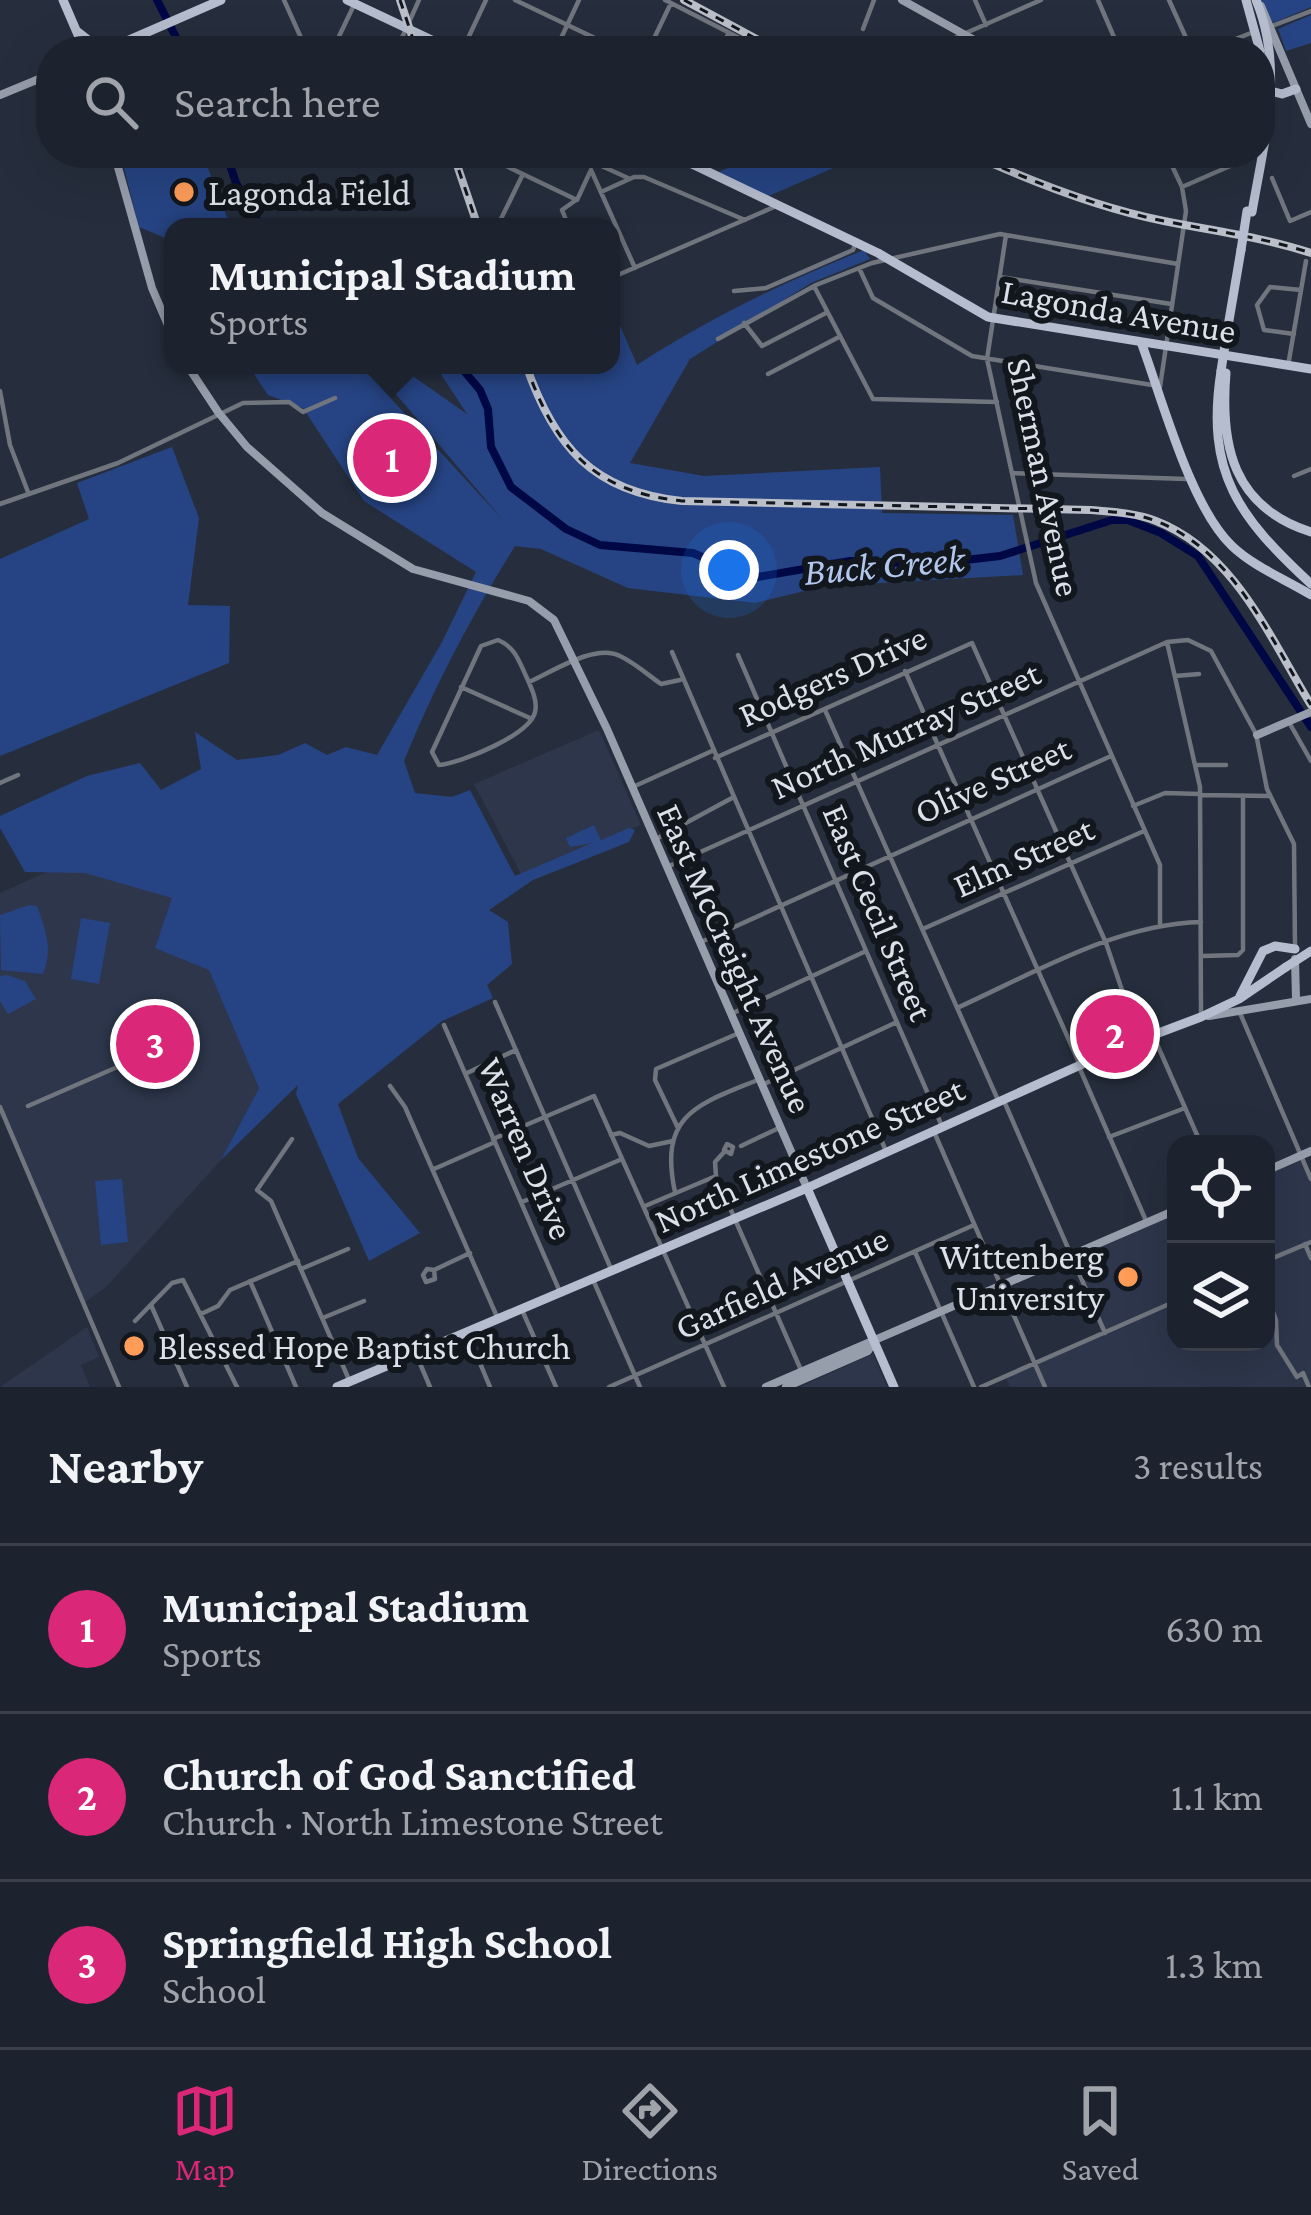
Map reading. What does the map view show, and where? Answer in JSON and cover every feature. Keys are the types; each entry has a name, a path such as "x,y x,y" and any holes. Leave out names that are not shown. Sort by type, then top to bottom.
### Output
{"main road":[{"path":"62,0 78,36"},
{"path":"140,36 221,0"},
{"path":"1246,0 1264,28 1263,36"},
{"path":"1256,0 1265,36"},
{"path":"353,1 424,36"},
{"path":"75,28 84,36"},
{"path":"1275,90 1296,89"},
{"name":"Lagonda Avenue","path":"701,168 856,242 993,318 1311,370"},
{"path":"1250,211 1254,168"},
{"path":"1258,168 1217,431 1228,486 1253,528 1311,584"},
{"path":"1141,342 1208,515 1226,540 1252,562 1311,595"},
{"path":"1224,372 1223,424 1234,467 1268,509 1311,532"},
{"path":"1239,1004 1263,951 1275,946 1295,949"},
{"path":"1201,1017 1239,1004 1311,951"},
{"path":"1201,1000 1209,1008 1220,1009"},
{"name":"North Limestone Street","path":"337,1387 364,1382 416,1354 807,1188 937,1126 1201,1017"},
{"name":"East McCreight Avenue","path":"807,1188 894,1387"}],"street":[{"path":"284,0 300,36"},
{"path":"403,36 419,0"},
{"path":"466,36 486,0"},
{"path":"515,0 591,36"},
{"path":"562,36 579,0"},
{"path":"863,29 874,0"},
{"path":"975,0 986,25"},
{"path":"959,36 1041,0"},
{"path":"1098,0 1114,36"},
{"path":"1169,0 1185,36"},
{"path":"338,36 353,1"},
{"path":"654,36 668,2 728,35"},
{"path":"908,2 967,36"},
{"path":"1243,36 1311,11"},
{"path":"1264,28 1268,36"},
{"path":"1275,49 1311,124"},
{"path":"0,95 36,80"},
{"path":"118,168 164,316"},
{"path":"510,168 577,200"},
{"path":"565,218 562,210 577,200 592,168"},
{"path":"594,168 612,218"},
{"path":"600,168 660,181 745,220"},
{"path":"1162,398 1164,346 1186,211 1173,168"},
{"path":"1182,188 1225,168"},
{"path":"501,218 523,174"},
{"path":"601,192 634,177"},
{"path":"1271,178 1290,221 1311,212"},
{"path":"620,274 779,205"},
{"path":"718,339 814,286 886,258 1006,235 1178,264"},
{"name":"Sherman Avenue","path":"1006,235 987,359 1024,528 1041,601 1160,865 1160,924"},
{"path":"620,236 634,268"},
{"path":"734,291 766,288 853,250 856,242"},
{"path":"1288,366 1306,261"},
{"path":"859,268 873,298 968,354 1157,386"},
{"path":"1000,277 1171,304"},
{"path":"814,286 876,401 997,402"},
{"path":"1294,334 1264,330 1257,305 1270,287 1301,290"},
{"path":"744,322 762,346 827,313"},
{"path":"768,374 839,337"},
{"name":"East McCreight Avenue","path":"193,374 218,412 295,492 400,562 543,608 560,628 807,1188"},
{"path":"0,391 13,457 28,492"},
{"path":"0,504 118,464 243,403 289,402 303,412 335,398"},
{"path":"1294,476 1311,469"},
{"path":"1012,473 1192,479"},
{"path":"1201,1017 1201,794 1166,642 1179,639 1200,643 1225,672 1257,735 1270,796 1294,844 1296,999"},
{"path":"493,640 505,642 529,682 536,704 532,719 520,733 447,765 436,763 432,752 477,652 493,640"},
{"name":"North Murray Street","path":"667,867 1166,642"},
{"name":"Rodgers Drive","path":"632,788 972,643 1004,714"},
{"path":"529,682 608,652 661,684 681,680"},
{"path":"672,652 886,1151"},
{"name":"East Cecil Street","path":"738,655 897,1022 974,1225"},
{"path":"905,671 1147,1223"},
{"path":"1174,676 1199,674"},
{"path":"461,687 532,719"},
{"path":"824,707 1105,1333"},
{"path":"1257,735 1311,712"},
{"path":"1004,714 1106,943 1139,1040"},
{"path":"1290,720 1311,761"},
{"name":"Olive Street","path":"700,942 1111,756"},
{"path":"1195,765 1226,765"},
{"path":"0,782 18,775"},
{"name":"Elm Street","path":"1133,806 1165,794 1270,796"},
{"path":"1201,956 1242,952 1243,796"},
{"path":"655,840 732,798"},
{"name":"Elm Street","path":"922,929 1144,831"},
{"path":"957,1008 1106,943 1160,924 1201,922"},
{"path":"731,1014 866,951"},
{"name":"North Limestone Street","path":"1201,1017 1239,1004 1311,999"},
{"path":"495,1002 612,1270"},
{"path":"1239,1004 1306,1153 1311,1179"},
{"path":"675,1192 674,1141 694,1107 897,1022"},
{"name":"Warren Drive","path":"444,1024 560,1292"},
{"path":"678,1128 655,1080 656,1069 739,1033"},
{"path":"1153,1035 1197,1135"},
{"path":"465,1074 516,1050"},
{"path":"28,1106 138,1058"},
{"path":"390,1086 400,1097 498,1318"},
{"path":"432,1169 544,1114 594,1096 724,1387"},
{"path":"0,1108 119,1387"},
{"path":"1109,1137 1185,1108"},
{"path":"740,1146 781,1127"},
{"path":"611,1135 620,1133 650,1146 674,1141"},
{"path":"292,1138 257,1190 271,1201 350,1382"},
{"path":"724,1151 715,1162 716,1176 803,1375"},
{"path":"1275,1167 1306,1153"},
{"path":"521,1202 622,1159"},
{"path":"645,1206 716,1176"},
{"path":"766,1387 803,1375 1167,1214"},
{"path":"974,1225 1045,1387"},
{"name":"Garfield Avenue","path":"609,1387 974,1225"},
{"path":"1275,1258 1308,1243 1311,1258"},
{"path":"301,1269 348,1249"},
{"path":"915,1252 978,1387 1167,1305"},
{"path":"434,1270 470,1253"},
{"path":"200,1314 218,1306 230,1290 298,1262"},
{"path":"592,1279 640,1387"},
{"path":"135,1322 172,1283 183,1280 237,1387"},
{"path":"250,1282 296,1387"},
{"path":"322,1318 364,1301"},
{"path":"151,1305 187,1387"},
{"path":"521,1309 556,1387"},
{"path":"1275,1316 1279,1350 1297,1377 1311,1369"},
{"path":"467,1332 490,1387"},
{"path":"416,1354 430,1387"},
{"path":"1303,1373 1310,1387"},
{"path":"785,1387 803,1375"}],"shaded area":[{"path":"1261,0 1311,0 1311,7 1273,23"},
{"path":"1311,15 1311,43 1286,51 1278,29"},
{"path":"124,168 208,168 227,218 164,218 164,237 139,227"},
{"path":"728,168 833,168 764,198 714,174"},
{"path":"864,250 870,259 811,283 690,359 630,463 704,476 880,467 882,513 1013,515 1023,575 825,586 755,603 628,588 541,549 515,546 455,651 404,761 415,793 452,797 470,790 515,876 592,843 570,847 566,838 594,825 601,840 629,828 635,830 629,842 533,880 489,910 508,922 512,964 487,985 493,998 442,1021 338,1104 358,1158 420,1233 369,1261 296,1094 298,1085 221,1160 259,1088 209,970 155,948 172,898 85,873 25,872 0,828 0,816 87,776 140,763 161,790 201,769 195,732 237,760 278,755 305,743 327,755 346,747 377,755 442,642 476,572 364,501 303,408 268,395 254,374 368,374 503,520 395,393 379,381 387,374 410,374 467,414 441,374 620,374 620,325 637,365 805,275"},
{"path":"172,447 199,518 188,605 230,606 229,663 0,756 0,559 89,519 77,483"},
{"path":"599,730 641,825 522,876 474,784"},
{"path":"149,826 259,1088 221,1160 106,1287 84,1303 0,1118 0,893"},
{"path":"37,906 45,932 48,956 43,974 1,970 0,915"},
{"path":"81,918 110,923 99,984 71,979"},
{"path":"0,976 25,981 36,999 8,1014 0,1001"},
{"name":"Wittenberg University","path":"1301,1155 1311,1179 1311,1242 1306,1245 1311,1258 1311,1387 1010,1387 1005,1376 1104,1333 1071,1256 1167,1214 1167,1351 1275,1351 1275,1167"},
{"path":"122,1179 128,1242 101,1245 95,1181"},
{"path":"87,1327 99,1357 81,1365 90,1387 0,1387"},
{"path":"873,1354 887,1387 800,1387"}],"waterway":[{"name":"Buck Creek","path":"157,0 175,36"},
{"name":"Buck Creek","path":"231,168 256,218"},
{"name":"Buck Creek","path":"467,374 488,409 491,447 511,487 566,529 600,545 693,553 752,578 850,561 931,564 1000,556 1112,520 1128,520 1161,533 1198,556 1311,727"}],"railway":[{"path":"400,0 412,36"},
{"path":"684,0 751,36"},
{"path":"458,168 475,218"},
{"path":"1004,168 1115,209 1311,253"},
{"path":"529,374 550,419 581,460 624,487 651,496 682,501 1091,510 1156,521 1183,535 1229,575 1265,625 1311,705"}],"place":[{"name":"Lagonda Field","path":"184,192"},
{"name":"Municipal Stadium","path":"392,458"},
{"name":"Church of God Sanctified","path":"1115,1034"},
{"name":"Springfield High School","path":"155,1044"},
{"name":"Wittenberg University","path":"1128,1277"},
{"name":"Blessed Hope Baptist Church","path":"134,1346"}]}
